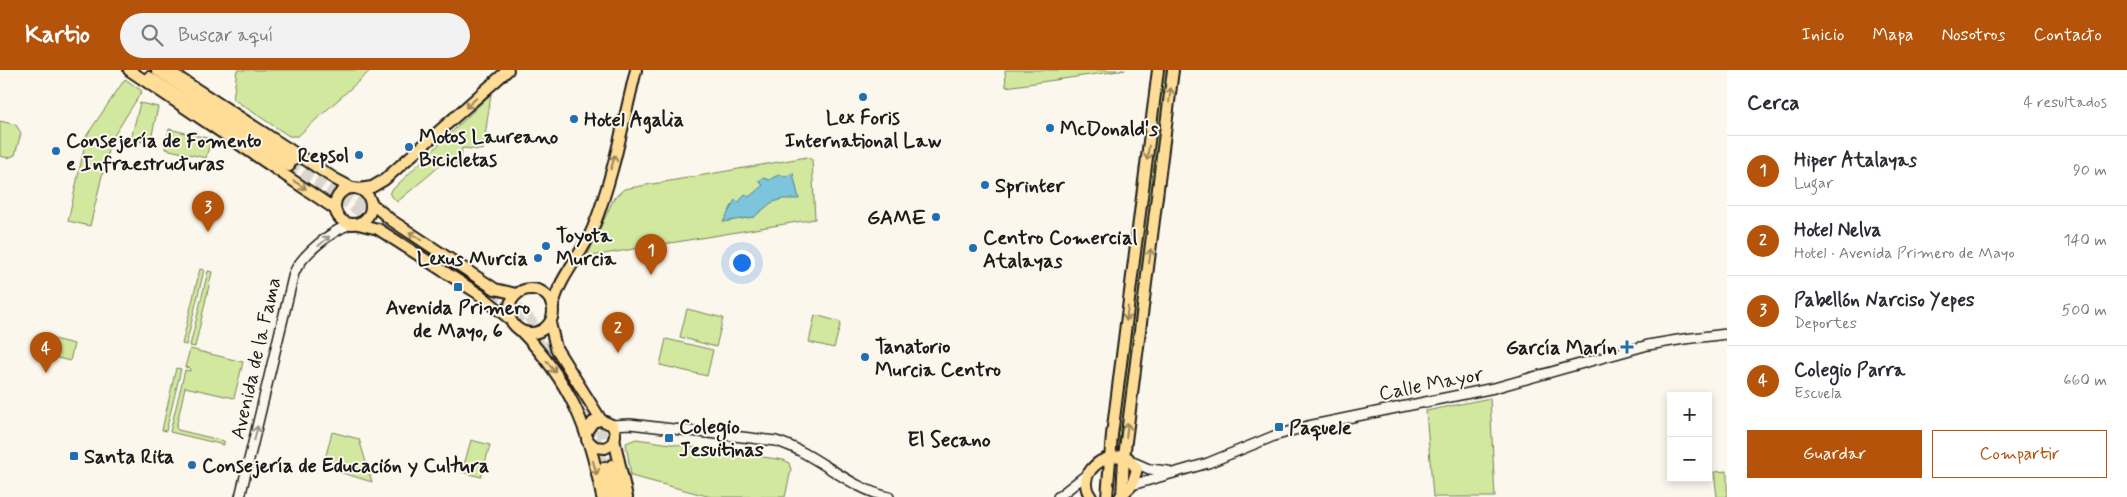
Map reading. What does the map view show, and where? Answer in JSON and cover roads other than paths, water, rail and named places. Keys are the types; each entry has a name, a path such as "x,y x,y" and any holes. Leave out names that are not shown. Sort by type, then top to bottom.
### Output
{"main road":[{"path":"129,70 335,209 340,219 378,228 479,294 510,319 554,370 577,410 587,436 602,497"},
{"path":"137,70 291,163 157,70"},
{"path":"167,70 340,182 367,194 371,203 391,220 495,289 516,294 528,289 537,290 546,294 553,306"},
{"path":"335,209 339,194 356,188 372,187 384,180 508,70"},
{"path":"520,330 536,333 550,323 553,317 553,306 557,292 587,243 600,209 636,70"},
{"path":"1107,497 1109,457 1158,70"},
{"path":"1121,497 1128,459 1173,70"},
{"path":"355,224 368,217 371,203"},
{"name":"Avenida de la Fama","path":"240,497 294,273 300,262 334,232 355,224"},
{"path":"510,319 509,306 516,294"},
{"path":"550,323 556,348 601,420 612,425 630,424 776,441 790,447 861,488 889,497"},
{"name":"Calle Mayor","path":"1132,485 1208,464 1274,436 1308,426 1494,388 1648,345 1684,338 1727,334"},
{"path":"587,436 593,422 601,420"},
{"path":"587,436 592,445 601,449 610,445 630,424"},
{"path":"612,425 627,497"},
{"path":"1058,497 1092,470 1100,460 1109,457 1128,459 1137,469 1132,485 1121,497"},
{"name":"Calle Mayor","path":"1128,459 1156,470 1175,472"},
{"path":"611,497 608,466 619,497"},
{"path":"1091,497 1087,486 1092,470"}],"water":[{"path":"793,173 799,199 782,199 771,203 754,217 723,222 735,200 739,202 745,194 749,197 763,185 758,181 764,178 769,180 780,174 785,177"}],"tunnel":[{"path":"293,160 384,219"},
{"path":"289,166 389,231"},
{"path":"478,289 509,309 545,349"},
{"path":"493,289 526,314 557,355"},
{"path":"575,398 594,435 605,467"},
{"path":"593,415 603,437 612,465"}],"place":[{"name":"Lex Foris International Law","path":"863,97"},
{"name":"Hotel Agalia","path":"574,119"},
{"name":"McDonald's","path":"1050,128"},
{"name":"Motos Laureano Bicicletas","path":"409,147"},
{"name":"Consejería de Fomento e Infraestructuras","path":"56,151"},
{"name":"Repsol","path":"359,155"},
{"name":"Sprinter","path":"985,185"},
{"name":"GAME","path":"936,217"},
{"name":"Pabellón Narciso Yepes","path":"208,232"},
{"name":"Toyota Murcia","path":"546,246"},
{"name":"Centro Comercial Atalayas","path":"973,248"},
{"name":"Lexus Murcia","path":"538,258"},
{"name":"Hiper Atalayas","path":"651,275"},
{"name":"Avenida Primero de Mayo, 6","path":"458,287"},
{"name":"García Marín","path":"1627,347"},
{"name":"Hotel Nelva","path":"618,353"},
{"name":"Tanatorio Murcia Centro","path":"865,357"},
{"name":"Colegio Parra","path":"46,373"},
{"name":"Paquele","path":"1279,427"},
{"name":"Colegio Jesuitinas","path":"669,438"},
{"name":"Santa Rita","path":"74,456"},
{"name":"Consejería de Educación y Cultura","path":"192,465"}],"district":[{"name":"El Secano","path":"949,439"}]}
